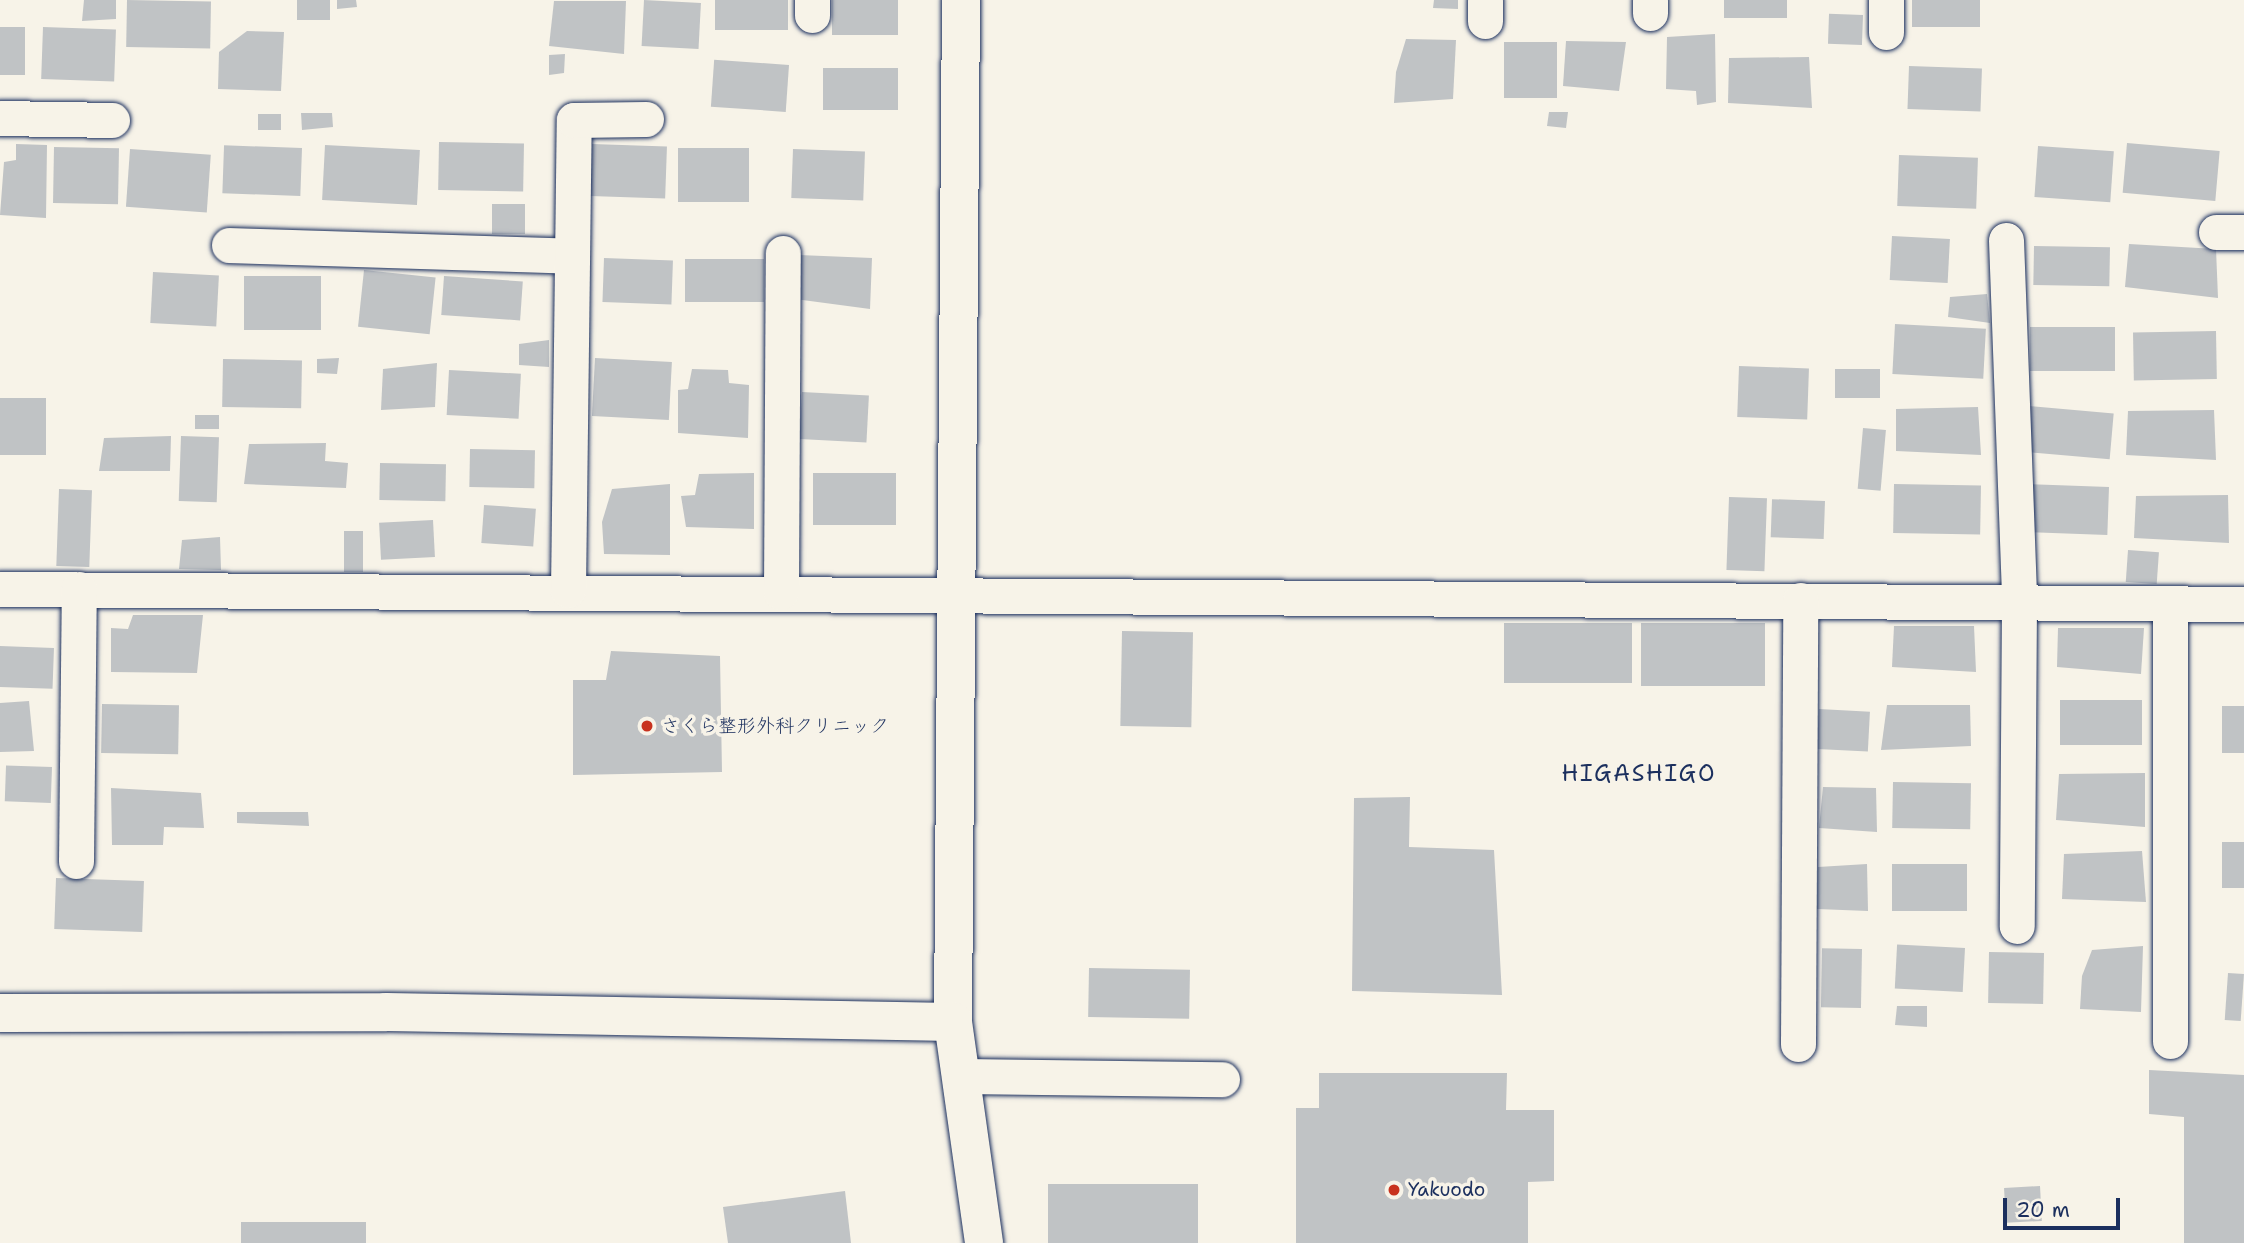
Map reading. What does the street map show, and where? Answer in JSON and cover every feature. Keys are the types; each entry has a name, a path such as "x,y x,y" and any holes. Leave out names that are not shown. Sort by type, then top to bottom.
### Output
{"street":[{"path":"961,0 953,594 953,1022 984,1243"},
{"path":"0,118 112,120"},
{"path":"568,590 574,120 646,119"},
{"path":"2006,240 2019,602 2017,926"},
{"path":"229,245 571,256"},
{"path":"781,592 783,253"},
{"path":"0,589 568,590 2244,604"},
{"path":"76,861 79,589"},
{"path":"1798,1044 1800,600"},
{"path":"2169,1041 2170,603"},
{"path":"0,1013 386,1012 953,1022"},
{"path":"960,1076 1222,1079"}],"building":[{"path":"84,0 116,0 116,19 82,21"},
{"path":"127,0 211,1 210,48 126,47"},
{"path":"297,0 330,0 330,20 297,20"},
{"path":"337,0 356,0 357,7 337,9"},
{"path":"644,0 701,3 699,49 642,46"},
{"path":"715,0 788,0 788,30 715,30"},
{"path":"832,0 898,0 898,35 832,35"},
{"path":"1434,0 1458,0 1458,9 1433,8"},
{"path":"1724,0 1787,0 1787,18 1724,18"},
{"path":"1912,0 1980,0 1980,27 1912,27"},
{"path":"554,1 626,1 624,54 549,46"},
{"path":"1829,14 1863,15 1862,45 1828,44"},
{"path":"0,27 25,27 25,75 0,75"},
{"path":"43,27 116,30 114,82 41,79"},
{"path":"247,31 284,32 281,91 218,89 219,52"},
{"path":"1715,34 1716,102 1697,105 1696,91 1666,89 1667,37"},
{"path":"1406,39 1456,40 1453,99 1394,103 1396,72"},
{"path":"1566,41 1626,42 1619,91 1563,86"},
{"path":"1504,42 1557,42 1557,98 1504,98"},
{"path":"565,54 564,73 549,75 549,55"},
{"path":"1809,57 1812,108 1728,103 1729,58"},
{"path":"714,60 789,65 786,112 711,107"},
{"path":"1909,66 1982,69 1980,112 1907,109"},
{"path":"823,68 898,68 898,110 823,110"},
{"path":"1549,112 1568,112 1566,128 1547,126"},
{"path":"301,113 332,113 333,127 302,130"},
{"path":"258,114 281,114 281,130 258,130"},
{"path":"439,142 524,143 523,191 438,190"},
{"path":"2127,143 2220,151 2215,201 2123,193"},
{"path":"16,144 47,145 46,218 0,215 4,162 16,160"},
{"path":"592,144 667,147 665,199 590,196"},
{"path":"224,145 302,148 300,196 222,193"},
{"path":"325,145 420,150 417,205 322,200"},
{"path":"2038,146 2114,151 2110,202 2034,197"},
{"path":"54,147 119,148 118,204 53,203"},
{"path":"678,148 749,148 749,202 678,202"},
{"path":"130,149 211,155 207,213 126,207"},
{"path":"793,149 865,152 863,200 791,198"},
{"path":"1899,155 1978,158 1976,209 1897,206"},
{"path":"492,204 525,204 525,234 492,234"},
{"path":"1892,236 1950,239 1948,283 1890,280"},
{"path":"2129,244 2216,249 2218,298 2125,287"},
{"path":"2034,246 2110,247 2109,286 2033,285"},
{"path":"799,255 872,258 870,309 795,299"},
{"path":"604,258 673,260 671,304 602,302"},
{"path":"685,259 764,259 764,302 685,302"},
{"path":"364,270 436,278 430,334 358,327"},
{"path":"153,272 219,275 216,326 150,323"},
{"path":"244,276 321,276 321,330 244,330"},
{"path":"444,276 523,282 520,320 441,315"},
{"path":"1987,294 1990,323 1948,317 1950,297"},
{"path":"1895,324 1986,329 1983,379 1892,374"},
{"path":"2030,327 2115,327 2115,371 2030,371"},
{"path":"2216,331 2217,379 2134,380 2133,332"},
{"path":"549,340 549,367 519,365 519,344"},
{"path":"339,358 337,374 317,373 317,359"},
{"path":"595,358 672,362 669,420 592,416"},
{"path":"223,359 302,360 301,408 222,407"},
{"path":"437,363 435,407 381,410 383,369"},
{"path":"1739,366 1809,368 1807,419 1737,417"},
{"path":"692,369 728,370 729,383 749,385 748,438 678,433 678,390 688,389"},
{"path":"1835,369 1880,369 1880,398 1835,398"},
{"path":"449,370 521,374 519,419 447,415"},
{"path":"802,392 869,396 866,442 800,439"},
{"path":"0,398 46,398 46,455 0,455"},
{"path":"2029,406 2114,413 2110,459 2025,452"},
{"path":"1978,407 1981,455 1896,451 1896,409"},
{"path":"2214,410 2216,460 2126,455 2128,411"},
{"path":"195,415 219,415 219,429 195,429"},
{"path":"1863,428 1886,430 1881,491 1858,489"},
{"path":"171,436 170,471 99,471 104,438"},
{"path":"181,436 219,437 217,502 179,501"},
{"path":"326,443 325,461 348,463 346,488 244,484 249,444"},
{"path":"470,449 535,450 534,488 469,487"},
{"path":"380,463 446,464 445,501 379,500"},
{"path":"754,473 754,529 686,527 681,496 695,495 699,474"},
{"path":"813,473 896,473 896,525 813,525"},
{"path":"670,484 670,555 604,554 602,522 612,489"},
{"path":"1894,484 1981,486 1980,535 1893,533"},
{"path":"2030,484 2109,487 2107,535 2028,532"},
{"path":"59,489 92,490 89,567 56,566"},
{"path":"2228,495 2229,543 2134,538 2136,496"},
{"path":"1729,497 1767,498 1764,571 1726,570"},
{"path":"1772,499 1825,501 1824,539 1771,537"},
{"path":"484,505 536,509 533,547 481,543"},
{"path":"433,520 435,557 381,560 379,523"},
{"path":"344,531 363,531 363,572 344,572"},
{"path":"220,537 221,570 179,569 182,540"},
{"path":"2128,550 2159,552 2157,584 2126,582"},
{"path":"133,615 203,615 197,673 111,672 111,628 128,629"},
{"path":"1504,623 1632,623 1632,683 1504,683"},
{"path":"1641,623 1765,623 1765,686 1641,686"},
{"path":"1894,626 1974,626 1976,672 1892,667"},
{"path":"2058,628 2144,628 2141,674 2057,667"},
{"path":"1122,631 1193,632 1191,727 1120,726"},
{"path":"0,646 54,648 53,689 0,687"},
{"name":"さくら整形外科クリニック","path":"611,651 720,656 722,772 573,775 573,680 606,680"},
{"path":"2060,700 2142,700 2142,745 2060,745"},
{"path":"29,701 34,751 0,752 0,703"},
{"path":"102,704 179,705 178,754 101,753"},
{"path":"1887,705 1970,705 1971,746 1881,750"},
{"path":"2222,706 2244,706 2244,753 2222,753"},
{"path":"1819,709 1870,712 1868,752 1817,749"},
{"path":"6,765 52,767 51,803 5,801"},
{"path":"2145,773 2145,827 2056,820 2059,774"},
{"path":"1893,782 1971,783 1970,829 1892,828"},
{"path":"1823,787 1876,788 1877,832 1819,828"},
{"path":"111,788 201,793 204,828 164,827 163,845 112,845"},
{"path":"1410,797 1409,847 1494,850 1502,995 1352,991 1354,798"},
{"path":"237,812 308,812 309,826 237,823"},
{"path":"2222,842 2244,842 2244,888 2222,888"},
{"path":"2142,851 2146,902 2062,899 2064,854"},
{"path":"1867,864 1868,911 1817,909 1818,867"},
{"path":"1892,864 1967,864 1967,911 1892,911"},
{"path":"56,878 144,881 142,932 54,929"},
{"path":"1897,944 1965,948 1963,992 1895,988"},
{"path":"2143,946 2141,1012 2080,1009 2082,976 2092,950"},
{"path":"1822,948 1862,949 1861,1008 1821,1007"},
{"path":"1989,952 2044,953 2043,1004 1988,1003"},
{"path":"1089,968 1190,970 1189,1019 1088,1017"},
{"path":"2228,973 2244,974 2241,1021 2225,1020"},
{"path":"1897,1006 1927,1006 1927,1027 1895,1025"},
{"path":"2149,1070 2244,1075 2244,1243 2184,1243 2184,1117 2149,1114"},
{"path":"1319,1073 1507,1073 1506,1110 1554,1110 1554,1181 1528,1182 1528,1243 1296,1243 1296,1108 1319,1108"},
{"path":"1048,1184 1198,1184 1198,1243 1048,1243"},
{"path":"2040,1186 2042,1221 2006,1223 2004,1188"},
{"path":"845,1191 851,1243 728,1243 723,1207"},
{"path":"241,1222 366,1222 366,1243 241,1243"}],"place":[{"name":"さくら整形外科クリニック","path":"647,726"},
{"name":"Yakuodo","path":"1394,1190"}],"district":[{"name":"HIGASHIGO","path":"1639,773"}]}
